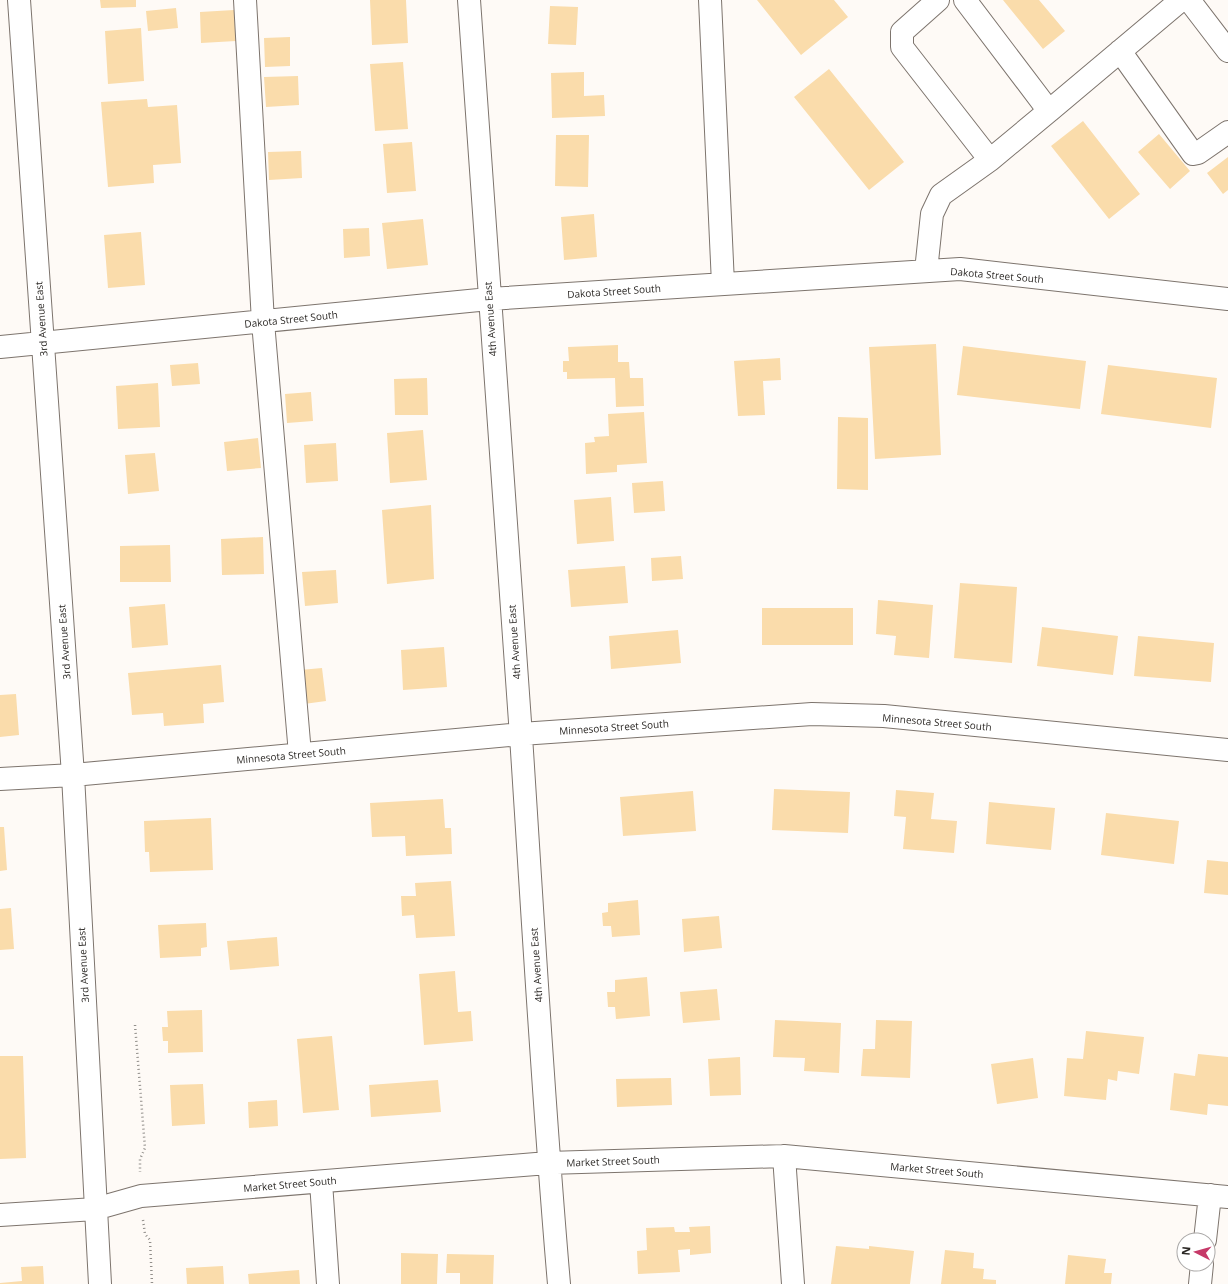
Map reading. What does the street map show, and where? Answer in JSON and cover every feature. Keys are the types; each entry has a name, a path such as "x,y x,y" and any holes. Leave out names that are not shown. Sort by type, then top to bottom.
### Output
{"street":[{"name":"3rd Avenue East","path":"19,0 73,775 100,1284"},
{"path":"245,0 263,322 300,754"},
{"name":"4th Avenue East","path":"469,0 521,734 548,1163 559,1284"},
{"path":"710,0 724,284"},
{"path":"938,0 902,32 902,48 990,160"},
{"path":"965,0 1049,111"},
{"path":"926,271 932,214 941,195 990,160 1181,0"},
{"path":"1189,0 1228,51"},
{"path":"1120,51 1193,154 1198,153 1228,132"},
{"name":"Dakota Street South","path":"0,347 43,344 489,299 960,269 1228,299"},
{"name":"Minnesota Street South","path":"0,779 73,775 521,734 812,714 884,716 1228,750"},
{"path":"784,1156 793,1284"},
{"name":"Market Street South","path":"0,1215 95,1209 141,1196 548,1163 784,1156 1219,1196"},
{"path":"321,1182 328,1284"},
{"path":"1208,1232 1219,1196"},
{"path":"1200,1284 1201,1272"}],"path":[{"path":"135,1025 145,1148 140,1159 141,1196 144,1234 150,1240 152,1284"}],"building":[{"path":"100,0 136,0 136,7 101,8"},
{"path":"370,0 406,0 408,43 372,45"},
{"path":"757,0 834,0 848,17 801,55"},
{"path":"1003,0 1039,0 1065,31 1043,49"},
{"path":"550,6 578,7 576,45 548,44"},
{"path":"176,8 178,28 148,31 146,11"},
{"path":"234,10 236,41 201,43 200,12"},
{"path":"141,28 144,81 108,84 105,31"},
{"path":"290,37 290,66 265,67 264,38"},
{"path":"403,62 408,129 375,131 370,64"},
{"path":"829,69 904,162 869,190 794,97"},
{"path":"584,72 584,96 604,95 605,116 552,118 551,73"},
{"path":"298,76 299,105 266,107 264,77"},
{"path":"147,99 148,107 177,105 181,163 153,165 154,183 108,187 101,102"},
{"path":"1083,121 1140,194 1109,219 1051,146"},
{"path":"1159,134 1190,171 1170,189 1138,152"},
{"path":"556,135 589,135 588,187 555,186"},
{"path":"412,142 416,191 387,193 383,144"},
{"path":"301,151 302,178 269,180 268,152"},
{"path":"1228,157 1228,190 1223,194 1207,173"},
{"path":"594,214 597,257 564,260 561,217"},
{"path":"423,219 428,265 387,269 382,223"},
{"path":"369,228 370,256 344,258 343,229"},
{"path":"141,232 145,285 108,288 104,235"},
{"path":"936,344 941,455 875,459 869,347"},
{"path":"618,345 618,362 629,362 630,378 643,378 644,406 616,407 615,378 567,379 567,372 563,372 563,361 569,361 568,347"},
{"path":"963,346 1086,361 1080,409 957,395"},
{"path":"780,358 781,380 763,381 765,415 738,416 734,361"},
{"path":"198,363 200,384 172,386 170,365"},
{"path":"1108,365 1217,378 1211,428 1101,414"},
{"path":"427,378 428,415 395,415 394,379"},
{"path":"158,383 160,427 118,429 116,386"},
{"path":"311,392 313,421 287,423 285,394"},
{"path":"644,412 647,463 617,465 617,472 586,474 585,443 595,442 594,437 609,436 608,414"},
{"path":"838,417 868,418 868,490 837,489"},
{"path":"423,430 427,480 390,483 387,433"},
{"path":"258,438 261,468 227,471 224,442"},
{"path":"336,443 338,481 306,483 304,445"},
{"path":"155,453 159,491 128,494 125,455"},
{"path":"663,481 665,511 634,513 632,483"},
{"path":"611,497 614,541 577,544 574,500"},
{"path":"431,505 434,579 387,584 382,510"},
{"path":"263,537 264,574 222,575 221,539"},
{"path":"170,545 171,582 120,582 120,546"},
{"path":"681,556 683,579 652,581 651,558"},
{"path":"625,566 628,603 571,607 568,570"},
{"path":"336,570 338,603 305,606 302,572"},
{"path":"960,583 1017,587 1012,663 954,658"},
{"path":"878,600 933,605 929,658 894,655 896,636 876,634"},
{"path":"165,604 168,645 132,648 129,607"},
{"path":"762,608 853,608 853,645 762,645"},
{"path":"1042,627 1118,636 1113,675 1037,666"},
{"path":"678,630 681,663 611,669 609,636"},
{"path":"1138,636 1214,643 1211,682 1134,676"},
{"path":"444,647 447,687 403,690 401,650"},
{"path":"221,665 224,702 203,704 204,723 164,726 163,713 132,715 128,673"},
{"path":"322,668 326,701 304,704 300,670"},
{"path":"16,694 19,735 0,737 0,695"},
{"path":"774,789 850,792 848,833 772,830"},
{"path":"896,790 934,793 931,819 957,821 954,853 903,849 906,817 894,816"},
{"path":"693,791 696,831 623,836 620,797"},
{"path":"443,799 445,828 451,828 452,854 406,856 405,836 372,837 370,803"},
{"path":"989,802 1055,808 1051,850 986,844"},
{"path":"1106,813 1179,821 1174,864 1101,855"},
{"path":"211,818 213,870 150,872 149,852 145,852 144,821"},
{"path":"0,827 4,827 7,870 0,871"},
{"path":"1207,860 1228,862 1228,895 1204,893"},
{"path":"451,881 455,936 416,938 414,915 402,916 401,896 416,896 415,883"},
{"path":"638,900 640,935 612,937 611,926 603,926 602,913 608,912 608,903"},
{"path":"11,908 14,949 0,950 0,909"},
{"path":"719,916 722,948 684,952 682,919"},
{"path":"206,923 207,947 201,948 201,956 160,958 158,925"},
{"path":"277,937 279,966 230,970 227,941"},
{"path":"455,971 458,1012 471,1011 473,1041 424,1045 419,974"},
{"path":"647,977 650,1016 616,1019 615,1007 608,1007 607,992 615,992 615,980"},
{"path":"717,989 720,1020 683,1023 680,992"},
{"path":"202,1010 203,1052 168,1053 168,1041 163,1041 162,1027 168,1027 167,1011"},
{"path":"775,1020 841,1023 839,1073 804,1071 805,1058 773,1057"},
{"path":"876,1020 912,1021 910,1078 861,1076 863,1049 875,1049"},
{"path":"1086,1031 1144,1037 1139,1074 1118,1071 1117,1081 1108,1079 1106,1100 1064,1096 1067,1058 1083,1059"},
{"path":"332,1036 339,1110 303,1113 297,1039"},
{"path":"1198,1054 1228,1057 1228,1106 1208,1104 1207,1115 1170,1110 1174,1073 1195,1076"},
{"path":"0,1056 23,1056 26,1158 0,1159"},
{"path":"740,1057 741,1095 710,1096 708,1059"},
{"path":"1033,1058 1038,1098 997,1104 991,1064"},
{"path":"671,1078 672,1105 617,1107 616,1079"},
{"path":"438,1080 441,1112 371,1117 369,1085"},
{"path":"203,1084 205,1124 172,1126 170,1085"},
{"path":"277,1100 278,1126 249,1128 248,1102"},
{"path":"710,1226 711,1253 690,1255 690,1249 678,1250 680,1272 638,1274 637,1251 647,1250 646,1228 674,1227 675,1232 690,1232 689,1227"},
{"path":"836,1246 869,1249 869,1246 914,1251 910,1284 831,1284"},
{"path":"945,1250 974,1253 973,1268 984,1269 983,1279 996,1280 996,1284 941,1284"},
{"path":"401,1253 438,1254 437,1284 401,1284"},
{"path":"447,1254 494,1255 493,1284 460,1284 460,1273 446,1273"},
{"path":"1068,1255 1106,1259 1104,1273 1112,1273 1111,1284 1065,1284"},
{"path":"43,1266 44,1284 0,1284 22,1281 21,1267"},
{"path":"223,1266 224,1284 187,1284 186,1268"},
{"path":"299,1270 300,1284 249,1284 248,1274"}]}
